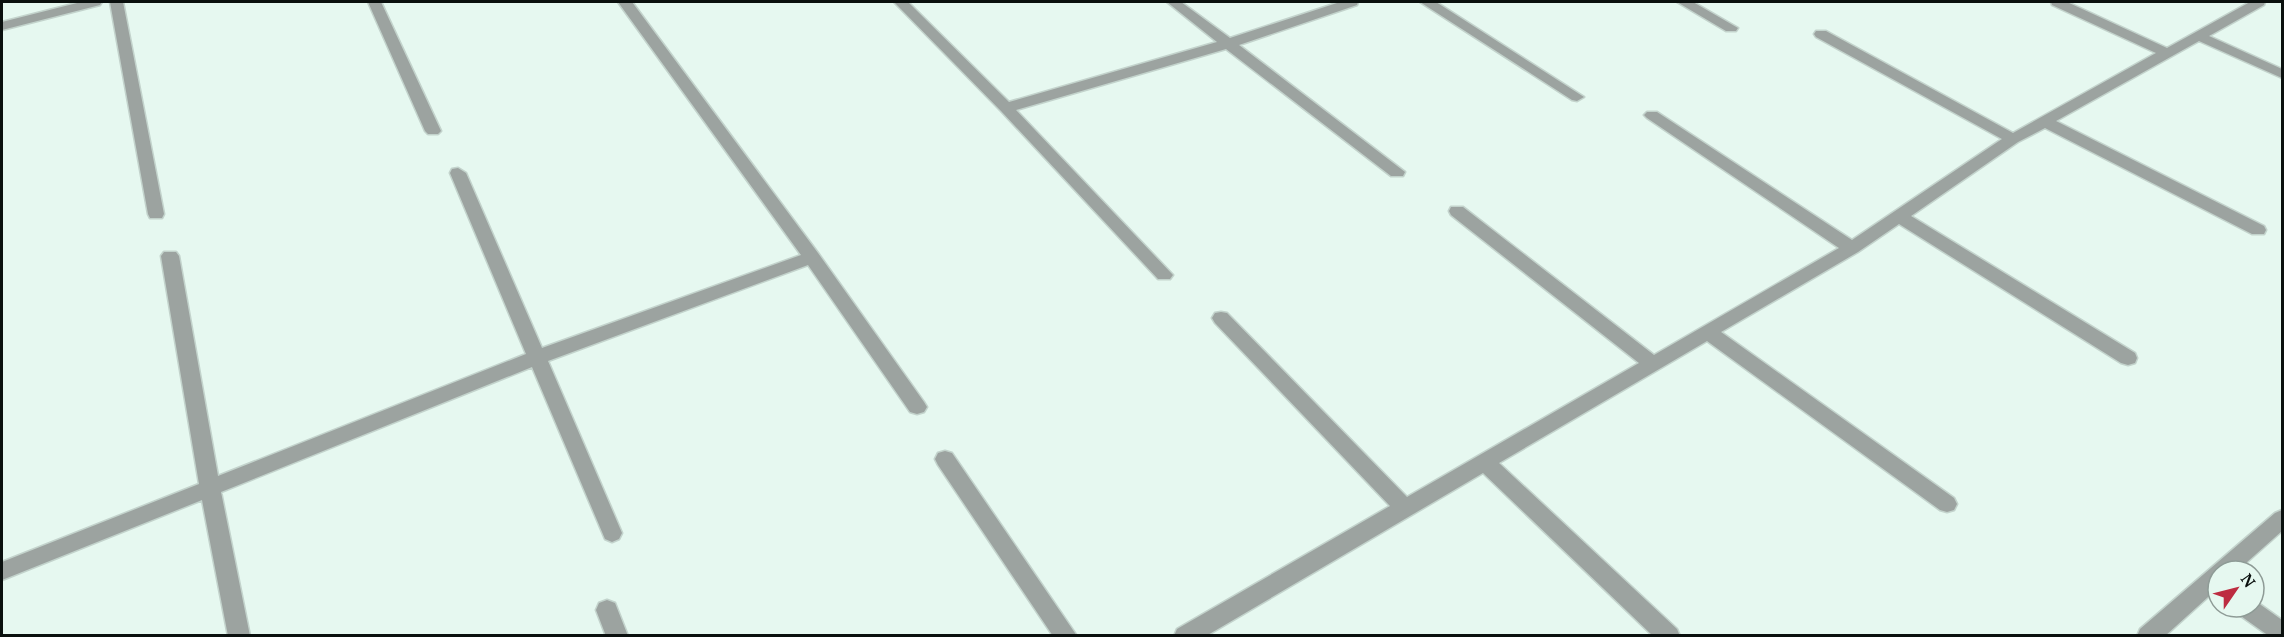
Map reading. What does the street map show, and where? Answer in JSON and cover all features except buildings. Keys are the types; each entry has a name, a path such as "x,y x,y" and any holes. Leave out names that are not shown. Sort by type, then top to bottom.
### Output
{"street":[{"path":"2,26 95,2"},
{"path":"116,2 156,214"},
{"path":"374,2 433,130"},
{"path":"625,2 812,257 917,407"},
{"path":"901,2 1006,108 1164,275"},
{"path":"1173,2 1397,172"},
{"path":"1006,108 1227,44 1352,2"},
{"path":"1426,2 1577,97"},
{"path":"1684,2 1731,28"},
{"path":"2057,2 2167,53"},
{"path":"1185,636 1852,248 2013,139 2259,2"},
{"path":"1821,34 2013,139"},
{"path":"2198,36 2283,74"},
{"path":"1652,115 1852,248"},
{"path":"2044,121 2258,230"},
{"path":"458,173 612,533"},
{"path":"1457,211 1653,364"},
{"path":"1898,216 2128,358"},
{"path":"170,256 210,488 239,636"},
{"path":"2,571 536,358 812,257"},
{"path":"1221,318 1404,507"},
{"path":"1708,332 1947,504"},
{"path":"945,459 1066,636"},
{"path":"1485,462 1669,636"},
{"path":"2239,559 2283,519"},
{"path":"2148,636 2206,588"},
{"path":"607,610 617,636"},
{"path":"2264,619 2283,632"}]}
